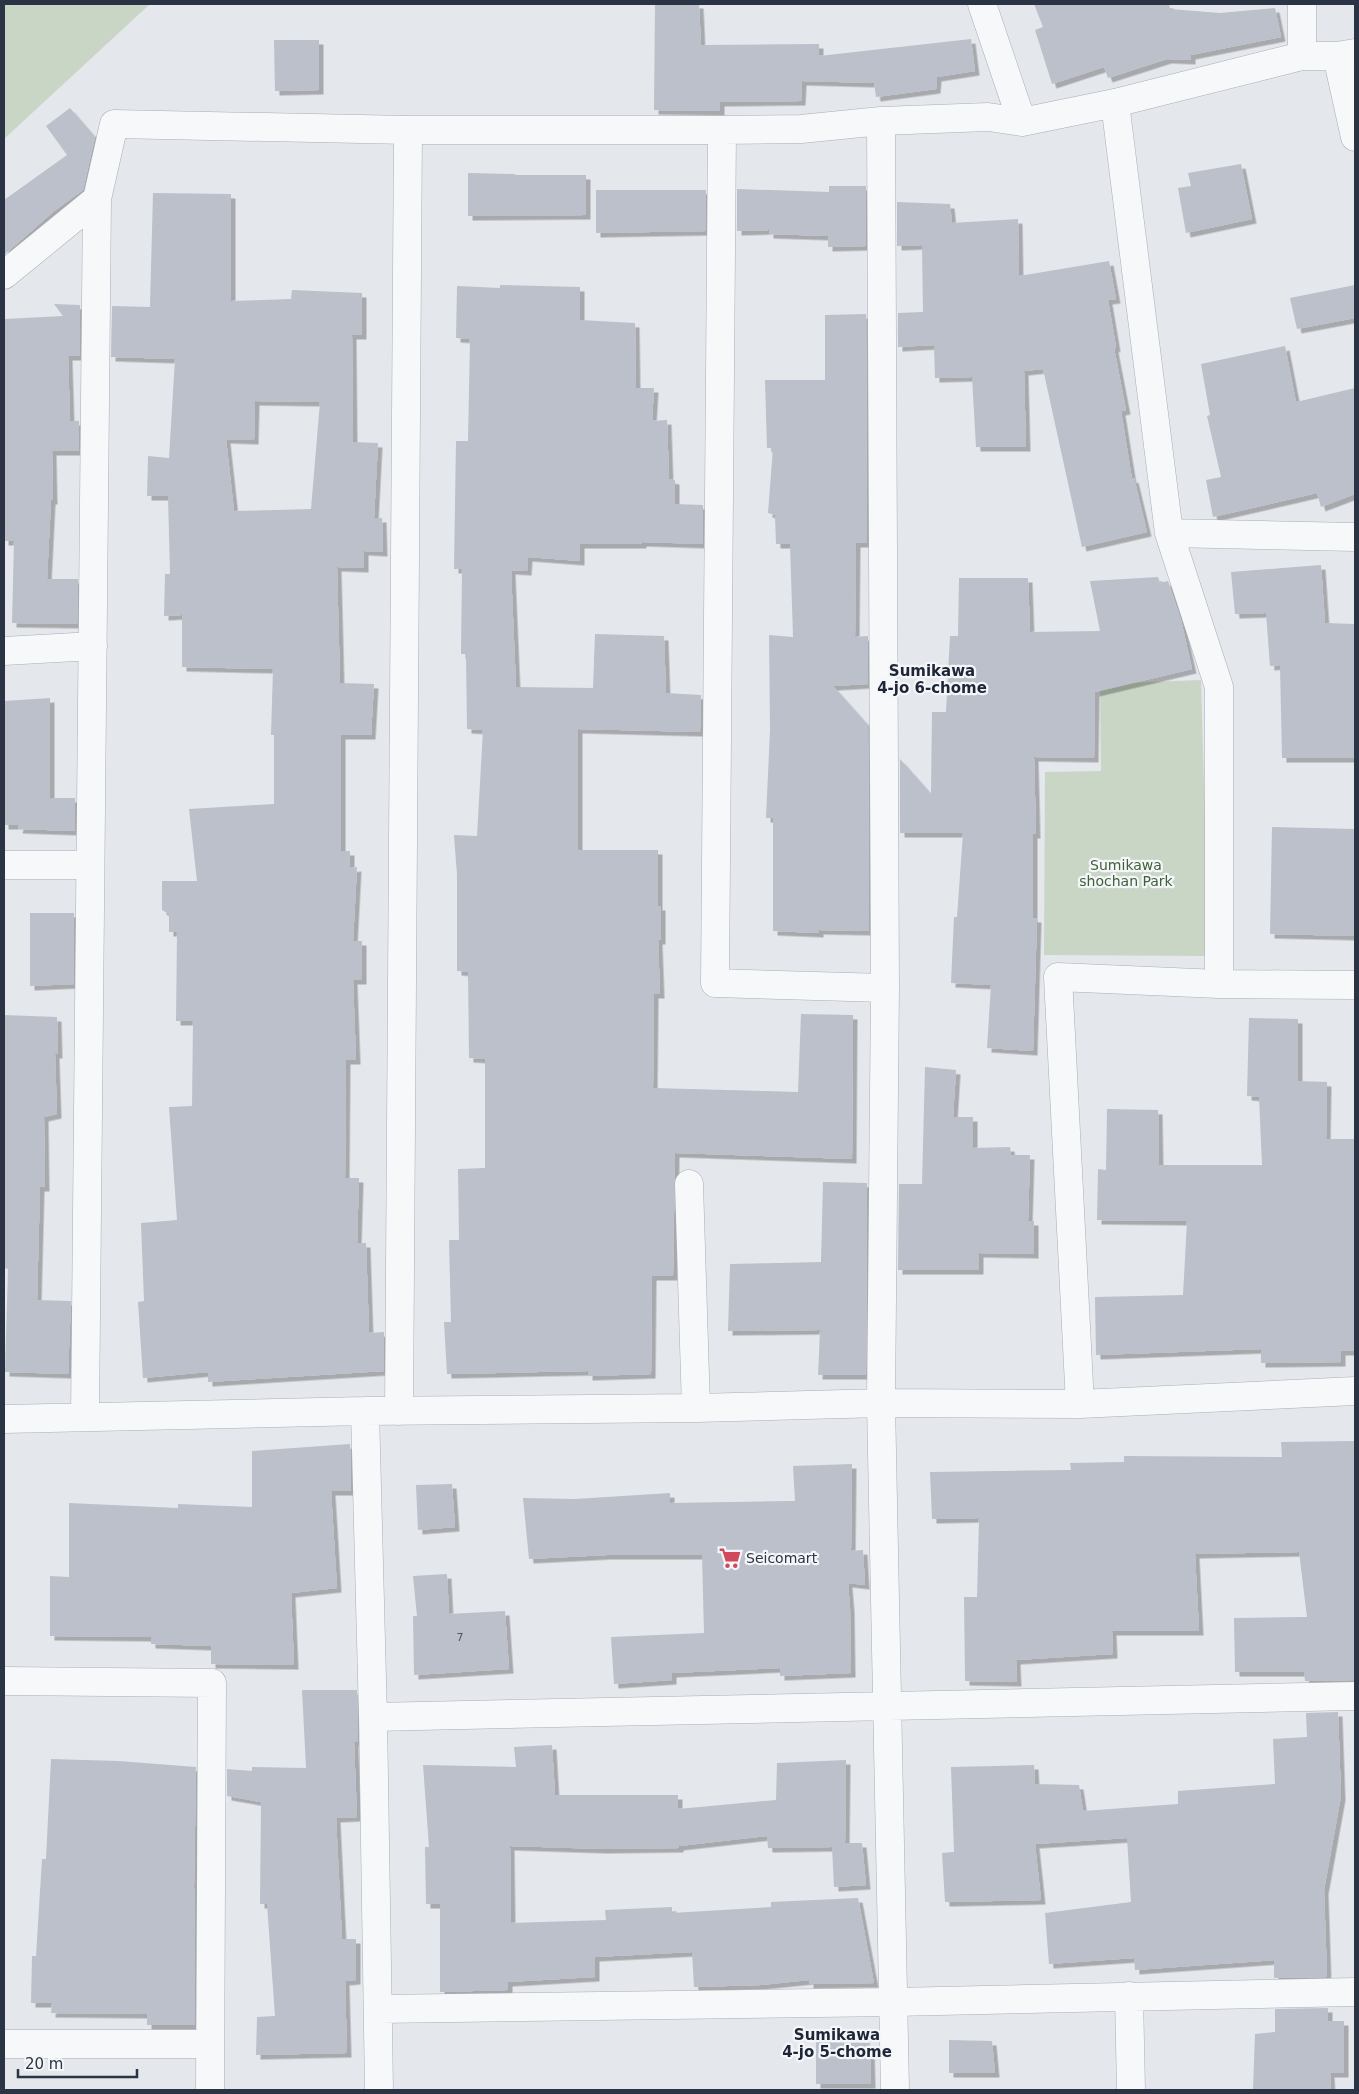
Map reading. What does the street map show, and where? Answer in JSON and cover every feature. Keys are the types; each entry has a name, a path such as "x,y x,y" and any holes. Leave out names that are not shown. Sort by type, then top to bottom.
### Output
{"street":[{"path":"982,4 1022,122"},
{"path":"1302,4 1302,56"},
{"path":"85,1417 97,199 114,124 408,130 801,130 881,121 988,117 1022,122 1115,103 1302,56 1346,54 1355,137"},
{"path":"1115,103 1169,533 1219,687 1218,984"},
{"path":"881,121 885,988 881,1403 895,2090"},
{"path":"399,1411 408,130"},
{"path":"722,130 715,983 885,988"},
{"path":"4,275 97,199"},
{"path":"1169,533 1355,537"},
{"path":"4,651 93,646"},
{"path":"4,865 90,865"},
{"path":"1080,1404 1058,977 1218,984 1355,985"},
{"path":"690,1184 696,1408"},
{"path":"4,1419 365,1411 696,1408 881,1403 1080,1404 1355,1391"},
{"path":"365,1411 373,1717 379,2090"},
{"path":"4,1681 212,1683 210,2090"},
{"path":"373,1717 1355,1696"},
{"path":"378,2009 894,2002 1355,1992"},
{"path":"1130,1996 1131,2090"},
{"path":"4,2044 210,2044"}],"green space":[{"path":"4,4 150,4 4,139"},
{"name":"Sumikawa shochan Park","path":"1201,680 1209,956 1044,955 1045,772 1101,771 1100,684"}],"building":[{"path":"655,4 699,4 701,45 819,44 819,56 971,39 975,71 937,77 936,89 876,97 874,83 802,81 801,101 720,102 720,111 654,110"},
{"path":"1034,4 1169,4 1170,9 1220,13 1275,8 1281,37 1191,55 1191,60 1167,59 1108,78 1104,67 1052,84 1035,30 1043,27"},
{"path":"274,40 319,40 319,90 275,91"},
{"path":"70,108 95,137 83,190 54,211 4,255 4,200 67,155 46,126"},
{"path":"1241,164 1252,219 1186,233 1178,188 1191,186 1188,173"},
{"path":"468,173 586,175 586,215 468,216"},
{"path":"829,186 866,186 866,246 828,247 828,236 769,234 769,230 737,231 737,189 829,192"},
{"path":"596,190 706,190 706,231 596,233"},
{"path":"153,193 231,194 231,301 291,299 292,290 362,293 362,335 352,335 353,442 378,443 374,518 382,518 383,552 364,551 364,568 337,567 340,683 374,684 371,735 341,735 341,851 350,851 350,868 357,867 353,941 362,941 362,980 353,980 356,1060 346,1060 345,1178 359,1178 357,1243 366,1243 369,1333 384,1332 384,1371 208,1382 208,1372 143,1378 138,1302 144,1301 141,1223 177,1220 169,1107 192,1106 193,1021 176,1021 177,932 169,932 169,914 162,910 162,881 197,881 189,809 274,804 274,735 271,735 273,669 182,667 182,615 164,616 165,574 170,574 168,496 147,496 148,456 169,458 175,359 111,357 112,306 150,307","holes":["255,401 320,402 311,509 234,511 226,439 254,440"]},
{"path":"897,202 950,204 952,223 1018,219 1019,276 1109,261 1116,299 1108,300 1116,347 1114,348 1126,410 1121,411 1132,479 1134,478 1147,532 1082,547 1043,369 1024,371 1026,447 976,447 972,377 935,378 934,345 898,347 898,313 923,312 922,245 897,246"},
{"path":"500,285 580,287 580,320 635,323 636,388 654,388 652,421 667,420 669,479 675,480 675,504 703,505 703,544 642,542 642,544 580,544 580,561 528,557 527,571 511,570 516,687 593,688 595,634 664,636 666,693 701,695 700,732 578,729 578,850 658,850 658,906 661,906 661,940 658,940 660,994 654,994 653,1088 798,1092 801,1014 853,1015 852,1159 675,1153 673,1276 652,1276 651,1374 588,1376 588,1371 447,1374 444,1322 451,1322 449,1240 459,1240 458,1169 485,1168 485,1059 469,1058 468,972 457,971 457,875 454,835 477,836 483,730 467,729 466,654 461,654 462,569 454,569 456,441 468,441 470,339 456,338 457,286 500,288"},
{"path":"1355,285 1355,318 1297,329 1290,298"},
{"path":"54,304 80,305 80,356 68,356 70,421 79,421 79,451 52,451 53,500 51,500 47,579 78,579 77,624 12,623 14,541 4,541 4,319 63,316"},
{"path":"866,314 867,543 856,543 855,637 868,636 868,684 833,686 868,725 869,931 819,930 819,933 773,931 773,818 766,818 770,730 769,635 793,637 790,544 776,544 775,515 768,513 773,448 767,448 765,380 825,380 825,315"},
{"path":"1285,346 1296,402 1355,388 1355,494 1321,507 1317,493 1213,517 1206,480 1221,477 1207,416 1210,415 1201,364"},
{"path":"1321,565 1325,623 1355,624 1355,758 1282,758 1280,665 1270,666 1266,613 1235,614 1231,572"},
{"path":"1158,577 1160,583 1168,581 1181,620 1192,669 1095,692 1094,758 1034,757 1036,834 1033,834 1033,918 1037,918 1033,1051 987,1048 991,985 951,983 954,917 957,917 963,833 900,833 900,759 931,794 932,712 946,712 950,636 958,636 959,578 1028,578 1030,632 1100,631 1090,581"},
{"path":"50,698 50,798 75,798 75,831 18,829 19,825 4,825 4,701"},
{"path":"1272,827 1355,829 1355,936 1270,934"},
{"path":"30,913 74,913 74,984 30,986"},
{"path":"4,1015 57,1017 58,1054 55,1054 57,1114 44,1117 45,1187 40,1187 37,1300 71,1301 68,1374 5,1372 8,1269 4,1268"},
{"path":"1249,1018 1298,1019 1298,1081 1327,1082 1326,1139 1355,1139 1355,1351 1341,1351 1341,1362 1261,1363 1261,1349 1096,1355 1095,1297 1183,1295 1187,1221 1097,1220 1098,1169 1106,1170 1107,1109 1158,1110 1159,1165 1262,1165 1259,1097 1247,1096"},
{"path":"925,1067 956,1070 953,1117 973,1117 973,1148 1010,1147 1011,1155 1030,1155 1028,1221 1034,1221 1034,1254 979,1253 979,1270 898,1270 899,1184 922,1184"},
{"path":"823,1182 867,1183 866,1375 818,1375 820,1330 728,1331 730,1264 821,1262"},
{"path":"1355,1441 1355,1680 1305,1681 1304,1672 1235,1672 1234,1618 1307,1617 1299,1552 1195,1554 1199,1631 1112,1631 1113,1654 1016,1660 1017,1682 965,1681 964,1597 977,1597 979,1518 932,1519 930,1472 1071,1470 1070,1463 1124,1462 1124,1456 1282,1457 1281,1442"},
{"path":"350,1444 351,1491 331,1491 337,1588 291,1593 294,1665 211,1664 211,1646 151,1644 151,1637 50,1636 50,1576 69,1577 69,1503 178,1508 178,1504 252,1507 252,1451"},
{"path":"852,1464 851,1551 863,1550 865,1585 848,1583 851,1673 780,1676 780,1668 672,1673 672,1680 614,1684 611,1637 704,1633 702,1555 607,1555 529,1559 523,1498 575,1499 670,1493 670,1503 795,1501 793,1466"},
{"path":"452,1484 455,1527 418,1530 416,1485"},
{"path":"447,1574 449,1614 505,1611 509,1669 414,1675 413,1616 417,1616 413,1576"},
{"path":"302,1690 357,1690 358,1742 354,1742 357,1817 336,1818 342,1939 356,1939 356,1980 345,1981 347,2053 256,2055 257,2017 275,2016 267,1904 260,1904 261,1802 227,1796 227,1769 252,1771 252,1767 306,1768"},
{"path":"1338,1712 1341,1796 1324,1890 1327,1977 1274,1978 1274,1960 1135,1970 1134,1958 1049,1964 1045,1913 1131,1902 1127,1838 1035,1844 1041,1900 945,1902 942,1853 954,1852 951,1767 1034,1765 1035,1784 1079,1785 1083,1811 1178,1804 1178,1791 1275,1784 1273,1739 1307,1737 1306,1713"},
{"path":"552,1745 555,1795 678,1795 678,1809 776,1800 777,1763 846,1760 845,1843 862,1843 866,1885 834,1887 832,1847 768,1848 767,1836 679,1846 679,1848 603,1849 510,1846 511,1923 606,1920 605,1910 672,1907 672,1913 771,1907 771,1902 858,1898 874,1983 809,1984 809,1980 761,1985 694,1987 692,1952 595,1957 595,1977 508,1982 508,1990 440,1992 440,1904 426,1904 425,1847 429,1847 423,1765 516,1767 514,1747"},
{"path":"51,1759 118,1761 196,1767 194,1888 195,2025 147,2025 147,2014 51,2013 52,2003 31,2003 32,1956 36,1956 42,1859 46,1859"},
{"path":"1328,2008 1328,2021 1344,2021 1344,2073 1330,2073 1331,2090 1253,2090 1255,2034 1275,2032 1275,2009"},
{"path":"949,2040 992,2041 995,2073 949,2073"},
{"path":"816,2042 870,2043 871,2084 816,2084"}],"place":[{"name":"Seicomart","path":"730,1558"}],"district":[{"name":"Sumikawa 4-jo 6-chome","path":"932,680"},
{"name":"Sumikawa 4-jo 5-chome","path":"837,2044"}]}
